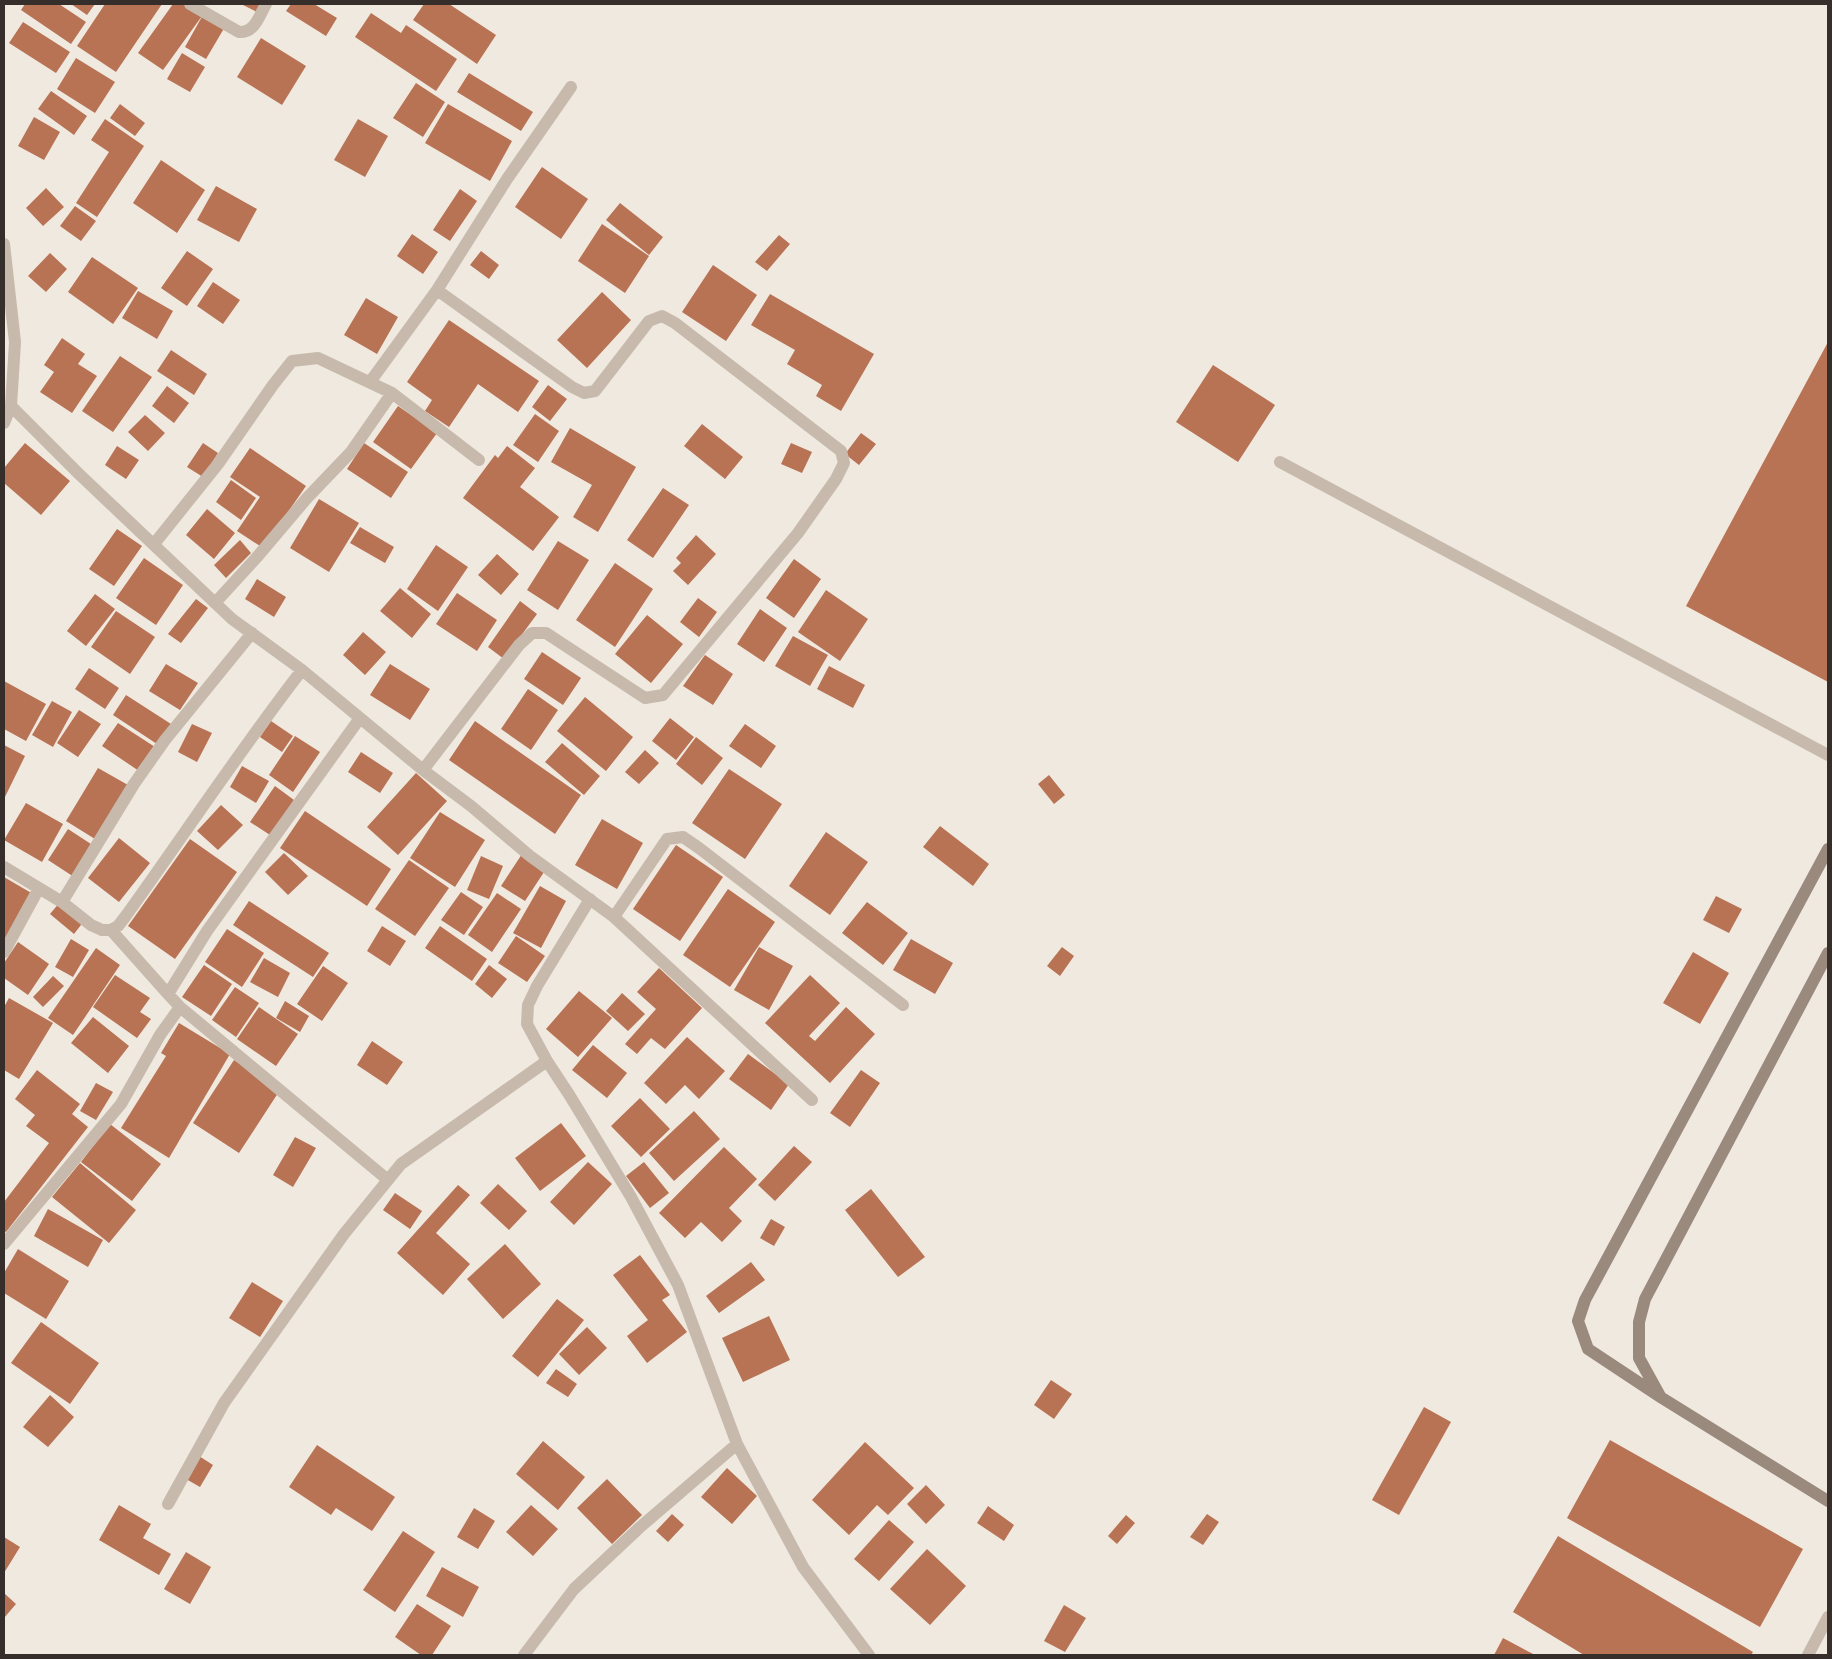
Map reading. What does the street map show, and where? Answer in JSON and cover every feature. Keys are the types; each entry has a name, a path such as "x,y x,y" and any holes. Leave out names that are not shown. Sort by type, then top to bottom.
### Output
{"street":[{"path":"190,4 239,32 245,32 252,29 266,4"},
{"path":"370,382 437,290 507,179 571,87"},
{"path":"4,244 16,342 11,406 4,423"},
{"path":"423,770 519,645 532,634 546,633 645,698 663,695 798,533 836,479 844,463 841,451 675,323 662,316 649,321 596,391 584,393 572,387 437,290"},
{"path":"154,544 218,464 292,360 318,358 392,393 479,460"},
{"path":"215,603 307,498 351,452 392,393"},
{"path":"11,406 79,474 232,619 302,670 530,856 614,918 812,1100"},
{"path":"1280,462 1828,755"},
{"path":"62,902 134,784 165,740 252,633"},
{"path":"4,867 62,902 91,925 102,930 111,930 118,926 213,790 302,670"},
{"path":"168,994 207,931 360,718"},
{"path":"614,918 667,839 682,837 699,848 903,1005"},
{"path":"1828,849 1589,1292 1578,1321 1588,1348 1662,1398 1828,1501"},
{"path":"4,952 39,888"},
{"path":"590,899 537,986 528,1005 527,1024 546,1061 570,1096 631,1197 678,1285 737,1444 803,1568 869,1655"},
{"path":"111,930 180,1007 388,1180"},
{"path":"1662,1398 1639,1358 1639,1322 1645,1299 1828,953"},
{"path":"4,1244 121,1104 160,1035 180,1007"},
{"path":"168,1504 224,1403 344,1234 401,1164 546,1061"},
{"path":"524,1655 574,1590 639,1528 737,1444"},
{"path":"1808,1655 1828,1617"}],"building":[{"path":"25,4 59,4 86,22 71,44 21,10"},
{"path":"71,4 95,4 87,15"},
{"path":"105,4 162,4 116,72 77,46"},
{"path":"173,4 184,4 202,16 163,70 138,53"},
{"path":"241,4 261,4 257,12"},
{"path":"291,4 314,4 337,18 326,36 286,11"},
{"path":"424,4 449,4 496,35 477,64 413,20"},
{"path":"204,13 226,25 206,59 185,47"},
{"path":"371,13 401,33 406,25 457,59 436,91 355,37"},
{"path":"23,22 70,52 56,73 9,43"},
{"path":"261,38 306,66 282,105 237,77"},
{"path":"182,53 205,67 190,92 167,79"},
{"path":"76,58 115,82 95,113 57,89"},
{"path":"469,73 533,112 521,131 457,92"},
{"path":"416,83 445,102 423,137 393,118"},
{"path":"51,91 87,116 74,135 38,109"},
{"path":"120,104 145,123 135,136 110,118"},
{"path":"448,104 512,141 490,181 425,143"},
{"path":"34,117 60,132 44,160 18,146"},
{"path":"105,119 144,146 97,217 76,203 109,152 91,140"},
{"path":"358,119 388,136 365,177 334,160"},
{"path":"161,160 205,190 177,233 133,203"},
{"path":"542,167 588,199 561,239 515,207"},
{"path":"216,186 257,209 239,242 197,220"},
{"path":"46,188 64,207 43,226 26,208"},
{"path":"460,189 477,201 450,241 433,230"},
{"path":"620,203 663,237 649,255 606,220"},
{"path":"75,206 96,221 81,241 60,226"},
{"path":"602,224 649,256 625,293 578,261"},
{"path":"412,234 438,252 423,274 397,256"},
{"path":"779,235 790,244 767,271 755,262"},
{"path":"187,251 213,269 187,306 161,288"},
{"path":"481,251 499,265 489,279 470,265"},
{"path":"50,253 67,269 46,292 28,276"},
{"path":"92,257 138,288 113,324 68,292"},
{"path":"713,265 757,295 726,341 682,312"},
{"path":"213,282 240,300 223,324 197,306"},
{"path":"138,291 173,311 157,339 122,318"},
{"path":"602,292 631,320 587,368 557,340"},
{"path":"770,294 874,354 841,411 816,396 822,385 787,364 795,350 751,325"},
{"path":"366,298 398,317 377,354 344,335"},
{"path":"449,320 539,381 518,412 478,384 449,427 425,411 432,400 407,382"},
{"path":"62,338 85,354 78,364 97,376 72,413 40,392 54,372 44,365"},
{"path":"1828,342 1828,682 1686,606"},
{"path":"171,350 207,374 194,395 157,371"},
{"path":"120,356 152,377 113,432 82,411"},
{"path":"1213,365 1275,405 1238,462 1176,422"},
{"path":"548,385 567,399 550,421 532,407"},
{"path":"167,386 189,403 174,423 152,406"},
{"path":"398,406 437,433 411,469 373,442"},
{"path":"535,414 559,431 538,462 513,445"},
{"path":"145,415 165,433 148,451 128,432"},
{"path":"702,424 743,457 725,479 684,446"},
{"path":"570,428 636,467 598,532 573,517 592,485 551,462"},
{"path":"861,433 876,444 859,465 845,454"},
{"path":"25,443 70,481 41,515 4,483 4,468"},
{"path":"203,443 218,453 203,477 187,467"},
{"path":"364,443 408,472 391,498 347,469"},
{"path":"791,443 812,452 802,473 781,464"},
{"path":"117,446 139,460 126,479 105,465"},
{"path":"507,446 535,468 520,487 559,517 533,551 463,498 495,455 498,458"},
{"path":"250,448 306,486 263,548 237,531 260,497 230,477"},
{"path":"231,480 256,498 241,520 216,502"},
{"path":"663,488 689,505 653,558 627,540"},
{"path":"319,499 359,523 329,572 290,548"},
{"path":"207,509 235,533 214,559 186,535"},
{"path":"360,527 394,547 385,563 350,543"},
{"path":"117,529 142,546 114,586 89,569"},
{"path":"696,535 716,554 688,585 673,571 681,563 676,558"},
{"path":"240,540 251,553 226,578 214,565"},
{"path":"558,541 589,560 558,610 527,590"},
{"path":"436,545 468,567 438,611 407,589"},
{"path":"497,554 519,574 501,595 478,575"},
{"path":"144,558 183,585 156,625 116,598"},
{"path":"794,559 821,579 794,618 766,598"},
{"path":"615,563 653,589 615,647 576,620"},
{"path":"257,579 286,597 274,617 245,599"},
{"path":"400,588 431,614 412,638 380,611"},
{"path":"826,590 868,619 840,661 798,632"},
{"path":"457,593 497,620 477,651 436,624"},
{"path":"95,594 115,609 86,646 67,631"},
{"path":"698,598 717,612 699,637 680,622"},
{"path":"196,599 208,608 181,643 168,634"},
{"path":"520,601 537,614 504,659 488,647"},
{"path":"760,609 787,628 764,662 737,644"},
{"path":"116,611 155,637 130,674 91,647"},
{"path":"647,615 683,644 651,683 615,654"},
{"path":"363,632 386,652 365,675 343,655"},
{"path":"793,636 828,655 810,686 775,666"},
{"path":"542,652 581,678 563,705 524,679"},
{"path":"705,655 733,674 713,705 683,686"},
{"path":"166,664 198,683 180,710 149,691"},
{"path":"390,664 430,689 410,720 370,695"},
{"path":"829,666 865,685 853,708 817,689"},
{"path":"89,668 119,688 105,709 75,689"},
{"path":"4,681 46,704 26,741 4,729"},
{"path":"528,689 558,710 531,750 501,729"},
{"path":"126,695 171,724 157,744 113,715"},
{"path":"585,697 633,737 606,771 557,731"},
{"path":"52,701 72,712 53,747 32,735"},
{"path":"79,710 101,724 78,757 57,743"},
{"path":"670,718 694,737 676,760 652,741"},
{"path":"271,721 293,736 282,752 260,737"},
{"path":"475,721 581,795 555,834 449,760"},
{"path":"118,723 155,747 139,771 102,746"},
{"path":"192,724 212,733 197,762 178,752"},
{"path":"745,724 776,746 761,768 729,746"},
{"path":"295,736 320,752 293,792 269,775"},
{"path":"696,737 723,758 702,785 676,764"},
{"path":"562,743 600,776 584,795 545,762"},
{"path":"4,745 25,756 4,799"},
{"path":"645,750 659,763 639,784 625,772"},
{"path":"361,752 393,773 380,793 348,772"},
{"path":"242,766 269,781 256,803 230,787"},
{"path":"98,768 128,785 95,839 66,821"},
{"path":"729,769 782,804 745,859 692,823"},
{"path":"416,773 447,801 398,855 367,827"},
{"path":"1049,775 1065,795 1054,804 1038,784"},
{"path":"275,786 294,800 270,835 250,822"},
{"path":"26,803 63,824 42,862 4,840"},
{"path":"221,805 243,825 218,850 197,831"},
{"path":"305,811 391,869 367,906 280,848"},
{"path":"440,812 485,840 455,887 410,858"},
{"path":"602,819 643,843 617,889 575,865"},
{"path":"940,826 989,864 973,886 923,847"},
{"path":"68,829 94,846 74,877 48,860"},
{"path":"826,832 868,862 830,915 789,886"},
{"path":"119,838 150,863 119,902 88,878"},
{"path":"190,839 237,872 175,959 128,926"},
{"path":"676,845 723,877 680,941 633,909"},
{"path":"284,853 308,876 288,895 265,872"},
{"path":"522,854 546,869 525,901 501,886"},
{"path":"481,856 503,866 489,899 467,890"},
{"path":"409,860 449,888 415,936 375,909"},
{"path":"4,877 33,894 4,944"},
{"path":"540,886 566,901 541,948 513,933"},
{"path":"728,889 775,922 730,987 683,955"},
{"path":"461,892 483,907 464,935 441,920"},
{"path":"497,893 521,909 492,952 468,935"},
{"path":"1716,896 1742,909 1729,933 1703,920"},
{"path":"249,901 329,953 313,977 233,925"},
{"path":"60,902 84,921 74,934 50,914"},
{"path":"867,902 908,933 883,965 842,933"},
{"path":"382,926 406,941 390,966 367,951"},
{"path":"440,926 487,959 472,981 425,948"},
{"path":"227,929 264,953 242,987 205,962"},
{"path":"516,936 545,956 527,982 498,963"},
{"path":"71,939 89,950 73,977 55,967"},
{"path":"911,939 953,963 935,994 893,970"},
{"path":"18,942 49,964 28,995 4,978 4,963"},
{"path":"759,947 793,966 769,1010 734,990"},
{"path":"1062,947 1074,956 1060,976 1047,966"},
{"path":"96,948 120,965 73,1035 48,1018"},
{"path":"1693,952 1729,973 1700,1024 1663,1003"},
{"path":"264,958 290,973 278,997 250,982"},
{"path":"204,965 232,984 211,1016 182,997"},
{"path":"489,965 507,979 492,998 475,984"},
{"path":"323,966 348,983 322,1021 297,1004"},
{"path":"659,968 702,1008 665,1049 651,1038 637,1054 625,1044 656,1009 637,992"},
{"path":"115,975 150,998 140,1012 151,1019 137,1038 93,1007"},
{"path":"810,975 840,1003 809,1036 815,1041 846,1007 875,1034 830,1083 765,1023"},
{"path":"53,976 64,986 43,1007 33,997"},
{"path":"235,987 259,1003 236,1037 212,1020"},
{"path":"579,991 612,1018 578,1057 546,1029"},
{"path":"622,993 645,1014 628,1031 606,1011"},
{"path":"9,998 53,1023 19,1079 4,1070 4,1007"},
{"path":"285,1001 309,1016 300,1032 276,1018"},
{"path":"259,1007 298,1034 276,1066 237,1039"},
{"path":"93,1017 129,1046 108,1073 71,1043"},
{"path":"179,1023 230,1054 169,1158 121,1128 166,1056 161,1053"},
{"path":"687,1037 725,1071 699,1099 685,1085 666,1104 644,1083"},
{"path":"372,1041 403,1062 387,1085 357,1065"},
{"path":"593,1045 627,1073 607,1098 572,1070"},
{"path":"748,1054 789,1084 771,1110 729,1079"},
{"path":"234,1060 280,1090 239,1153 193,1123"},
{"path":"37,1070 80,1104 72,1114 88,1127 6,1232 4,1231 4,1202 49,1143 26,1126 35,1115 15,1099"},
{"path":"861,1070 880,1083 850,1127 830,1113"},
{"path":"96,1083 113,1092 96,1120 80,1111"},
{"path":"640,1098 670,1129 641,1157 611,1126"},
{"path":"694,1111 720,1139 674,1181 649,1153"},
{"path":"561,1123 586,1156 540,1191 515,1158"},
{"path":"110,1124 161,1164 132,1201 81,1162"},
{"path":"295,1137 316,1148 293,1187 273,1175"},
{"path":"794,1146 812,1162 775,1201 758,1185"},
{"path":"724,1147 757,1179 729,1208 742,1221 722,1242 701,1222 685,1238 659,1213"},
{"path":"588,1162 612,1184 574,1225 550,1202"},
{"path":"644,1162 669,1193 650,1208 626,1176"},
{"path":"80,1163 136,1210 109,1243 52,1197"},
{"path":"498,1184 527,1211 509,1230 480,1203"},
{"path":"458,1185 470,1195 436,1233 470,1264 443,1295 397,1253"},
{"path":"871,1189 925,1257 898,1277 845,1210"},
{"path":"395,1193 422,1211 410,1229 383,1210"},
{"path":"48,1209 103,1240 88,1267 34,1236"},
{"path":"771,1219 785,1227 774,1246 760,1238"},
{"path":"505,1244 541,1284 503,1319 467,1279"},
{"path":"18,1249 69,1281 46,1319 4,1293 4,1273"},
{"path":"640,1255 670,1295 662,1300 687,1332 647,1363 627,1336 648,1320 613,1275"},
{"path":"751,1262 765,1280 719,1313 706,1296"},
{"path":"252,1282 283,1301 260,1337 229,1318"},
{"path":"557,1299 584,1320 538,1377 512,1356"},
{"path":"769,1316 790,1360 743,1382 722,1338"},
{"path":"41,1322 99,1363 70,1404 11,1363"},
{"path":"587,1327 607,1348 579,1375 559,1354"},
{"path":"556,1369 577,1384 568,1397 546,1383"},
{"path":"1051,1380 1072,1394 1054,1419 1034,1405"},
{"path":"50,1395 74,1417 48,1447 23,1427"},
{"path":"1424,1407 1451,1422 1399,1515 1372,1500"},
{"path":"1610,1440 1803,1549 1760,1627 1567,1518"},
{"path":"543,1441 585,1477 558,1510 516,1474"},
{"path":"865,1442 914,1488 888,1515 877,1505 849,1535 812,1500"},
{"path":"317,1445 395,1497 372,1531 336,1508 331,1515 289,1487"},
{"path":"199,1456 213,1465 200,1487 186,1479"},
{"path":"727,1468 757,1496 732,1524 701,1497"},
{"path":"607,1479 642,1515 612,1544 577,1508"},
{"path":"926,1485 945,1505 926,1524 907,1504"},
{"path":"119,1505 151,1524 143,1538 171,1554 159,1575 99,1540"},
{"path":"531,1505 558,1529 533,1556 506,1532"},
{"path":"988,1506 1014,1525 1004,1541 977,1523"},
{"path":"474,1508 495,1521 478,1549 457,1537"},
{"path":"672,1514 684,1525 668,1542 656,1531"},
{"path":"1207,1514 1219,1522 1203,1545 1190,1537"},
{"path":"1126,1515 1135,1523 1117,1544 1108,1536"},
{"path":"889,1520 914,1542 879,1581 854,1559"},
{"path":"403,1531 435,1552 395,1612 363,1590"},
{"path":"1558,1536 1753,1652 1751,1655 1584,1655 1513,1612"},
{"path":"4,1537 20,1547 4,1573"},
{"path":"927,1549 966,1586 930,1625 890,1589"},
{"path":"186,1552 211,1567 190,1604 164,1589"},
{"path":"442,1567 479,1587 463,1617 426,1596"},
{"path":"4,1593 16,1604 4,1618"},
{"path":"417,1604 451,1626 432,1655 421,1655 395,1637"},
{"path":"1064,1605 1086,1618 1065,1652 1044,1641"},
{"path":"1503,1638 1535,1655 1494,1655"}]}
